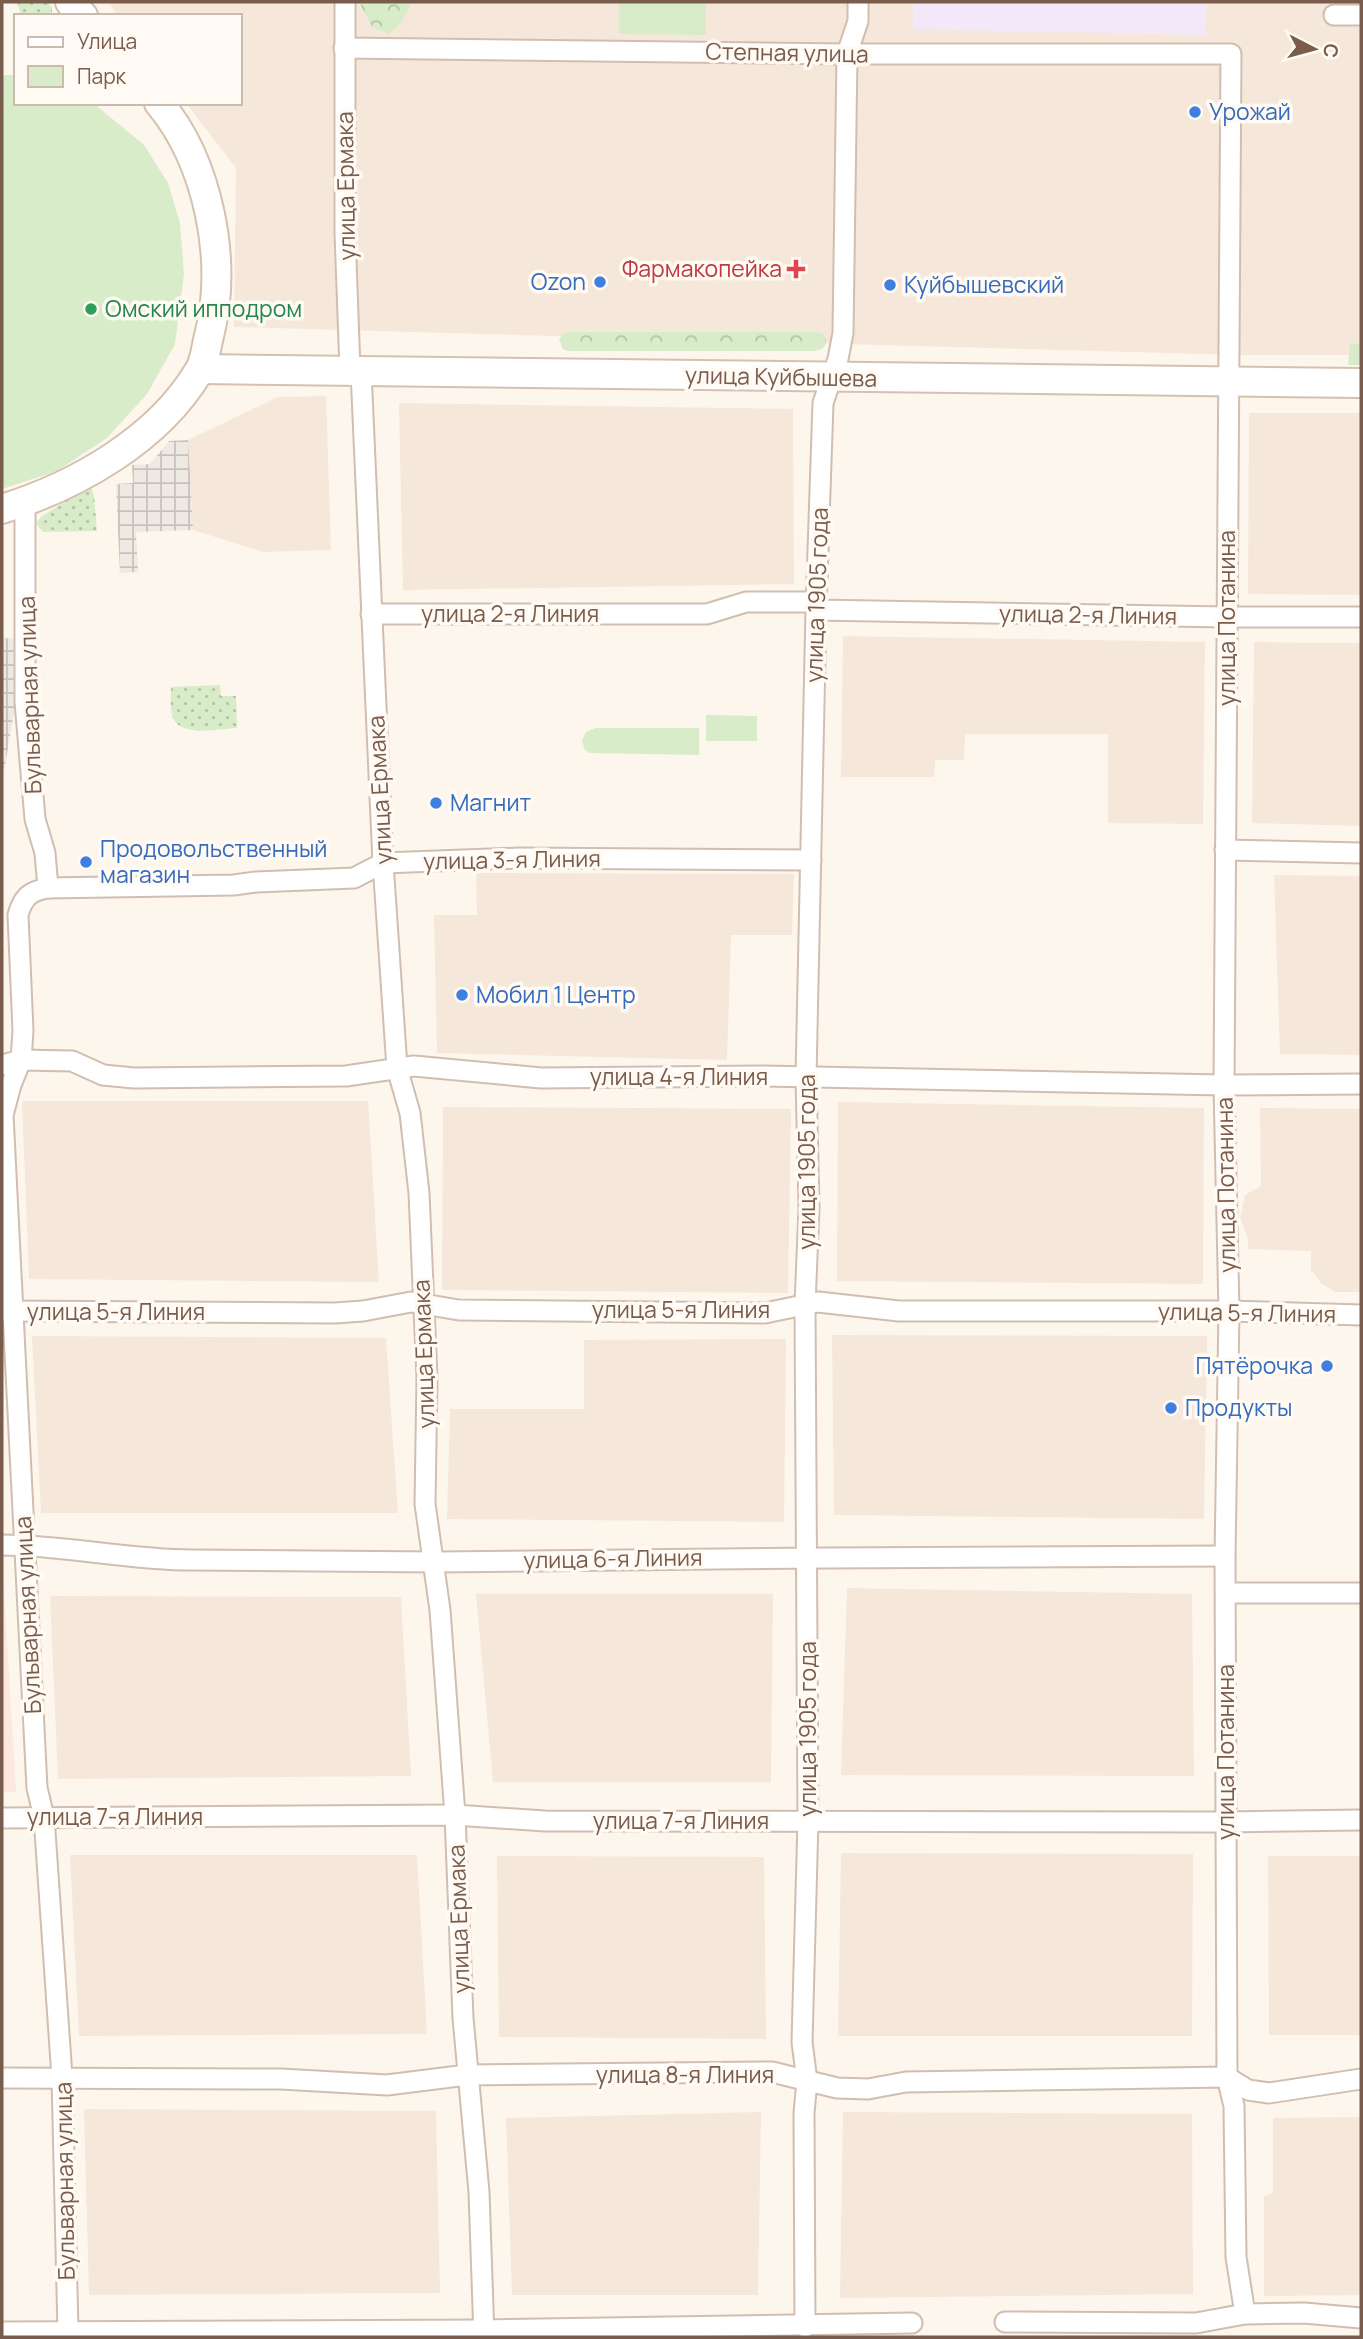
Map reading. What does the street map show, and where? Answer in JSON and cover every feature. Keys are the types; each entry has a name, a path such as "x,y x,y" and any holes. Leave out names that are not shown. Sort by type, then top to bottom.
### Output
{"main road":[{"name":"Бульварная улица","path":"13,505 66,485 120,454 176,404 201,369 212,325 217,277 213,222 195,164 160,105"},
{"name":"улица Куйбышева","path":"201,369 1361,383"}],"street":[{"name":"улица Ермака","path":"345,2 345,233 371,614 383,863 397,1068 410,1113 418,1180 427,1378 425,1504 440,1611 456,1815 467,2075 479,2192 484,2334"},
{"name":"улица 1905 года","path":"806,2327 804,2113 807,2081 802,2042 808,1820 806,1305 809,1208 806,1077 816,606 823,403 838,359 843,333 847,54 858,22 858,2"},
{"path":"1334,15 1361,15"},
{"name":"Степная улица","path":"344,48 847,54 1231,54"},
{"name":"улица Потанина","path":"1231,54 1224,1085 1229,1311 1226,1556 1227,2077 1234,2106 1236,2258 1245,2314"},
{"name":"Бульварная улица","path":"13,505 35,819 45,853 48,888 33,891 22,900 18,915 23,1031 21,1060 3,1115 7,1311 24,1545 37,1788 44,1817 62,2077 68,2332"},
{"name":"улица 2-я Линия","path":"371,614 707,614 746,602 1227,617 1361,617"},
{"path":"1225,850 1361,853"},
{"name":"улица 3-я Линия","path":"48,888 234,886 256,882 354,878 383,863 519,858 811,860"},
{"name":"улица 4-я Линия","path":"2,1065 21,1060 72,1061 103,1075 134,1078 346,1076 415,1066 541,1078 806,1077 1224,1085 1361,1084"},
{"name":"улица 5-я Линия","path":"7,1311 335,1313 374,1310 411,1301 460,1310 765,1313 818,1302 899,1311 1229,1311 1361,1315"},
{"name":"улица 6-я Линия","path":"2,1545 24,1545 147,1559 434,1562 808,1557 1226,1556"},
{"path":"1226,1592 1361,1593"},
{"name":"улица 7-я Линия","path":"2,1818 456,1815 545,1821 1361,1820"},
{"name":"улица 8-я Линия","path":"2,2078 281,2079 387,2085 467,2075 772,2072 837,2088 868,2089 906,2082 1227,2077 1248,2090 1269,2093 1361,2078"},
{"path":"1005,2322 1196,2323 1245,2314 1361,2318"},
{"path":"2,2332 484,2334 912,2323"}],"shaded area":[{"path":"108,2 1361,2 1361,355 1240,355 234,327 236,168 188,105 242,105 242,14 117,14"},
{"path":"913,2 1206,2 1205,35 913,29"},
{"path":"326,396 331,550 263,552 193,530 188,440 278,397"},
{"path":"399,403 793,409 794,584 403,590"},
{"path":"1249,413 1361,413 1361,595 1248,594"},
{"path":"188,440 193,530 136,532 138,572 120,573 116,484 133,483 132,465 150,464 169,441"},
{"path":"843,636 1205,642 1203,824 1108,823 1108,734 965,734 964,760 935,760 934,777 841,777"},
{"path":"2,638 18,639 14,712 2,783"},
{"path":"1254,642 1361,643 1361,826 1252,823"},
{"path":"476,873 794,874 792,935 731,935 727,1060 437,1053 434,915 477,915"},
{"path":"1274,875 1361,876 1361,1055 1280,1054"},
{"path":"22,1101 368,1101 379,1282 29,1279"},
{"path":"838,1102 1204,1108 1203,1284 837,1281"},
{"path":"443,1107 791,1109 788,1293 442,1290"},
{"path":"1260,1108 1361,1109 1361,1292 1336,1292 1322,1284 1311,1270 1311,1251 1248,1249 1248,1239 1240,1218 1245,1195 1261,1186"},
{"path":"832,1335 1207,1336 1204,1519 834,1515"},
{"path":"32,1336 386,1338 398,1513 41,1513"},
{"path":"786,1339 784,1522 447,1519 450,1409 584,1409 584,1340"},
{"path":"2,1555 16,1792 2,1792"},
{"path":"847,1588 1192,1594 1194,1776 841,1775"},
{"path":"476,1594 773,1594 771,1782 493,1782"},
{"path":"50,1596 401,1597 411,1776 58,1779"},
{"path":"841,1853 1193,1854 1192,2036 838,2036"},
{"path":"70,1855 417,1855 427,2034 79,2036"},
{"path":"497,1856 764,1857 766,2039 499,2037"},
{"path":"1268,1856 1361,1856 1361,2035 1269,2035"},
{"path":"84,2109 436,2111 440,2293 89,2295"},
{"path":"761,2112 758,2295 512,2295 506,2118"},
{"path":"843,2112 1192,2114 1193,2294 840,2298"},
{"path":"1361,2117 1361,2295 1264,2296 1264,2196 1273,2193 1273,2118"}],"green space":[{"path":"17,2 47,2 52,7 52,14 20,14"},
{"path":"359,2 412,2 402,22 388,34 372,27"},
{"path":"619,2 706,2 706,35 619,34"},
{"name":"Омский ипподром","path":"2,75 14,75 14,105 95,105 144,145 168,183 180,223 184,274 175,344 147,394 107,438 57,471 2,489"},
{"path":"568,332 815,332 822,333 826,341 822,349 815,351 568,351 563,349 559,339"},
{"path":"1350,344 1361,344 1361,365 1348,365"},
{"path":"85,488 91,488 94,495 97,531 43,532 36,523 41,517"},
{"path":"220,685 221,696 236,696 237,728 200,730 182,727 175,722 171,712 171,687"},
{"path":"706,715 757,716 757,741 706,741"},
{"path":"595,728 699,728 699,755 590,753 585,750 582,741 586,732"}],"place":[{"name":"Урожай","path":"1195,112"},
{"name":"Фармакопейка","path":"796,269"},
{"name":"Ozon","path":"600,282"},
{"name":"Куйбышевский","path":"890,285"},
{"name":"Омский ипподром","path":"91,309"},
{"name":"Магнит","path":"436,803"},
{"name":"Продовольственный магазин","path":"86,862"},
{"name":"Мобил 1 Центр","path":"462,995"},
{"name":"Пятёрочка","path":"1327,1366"},
{"name":"Продукты","path":"1171,1408"}]}
